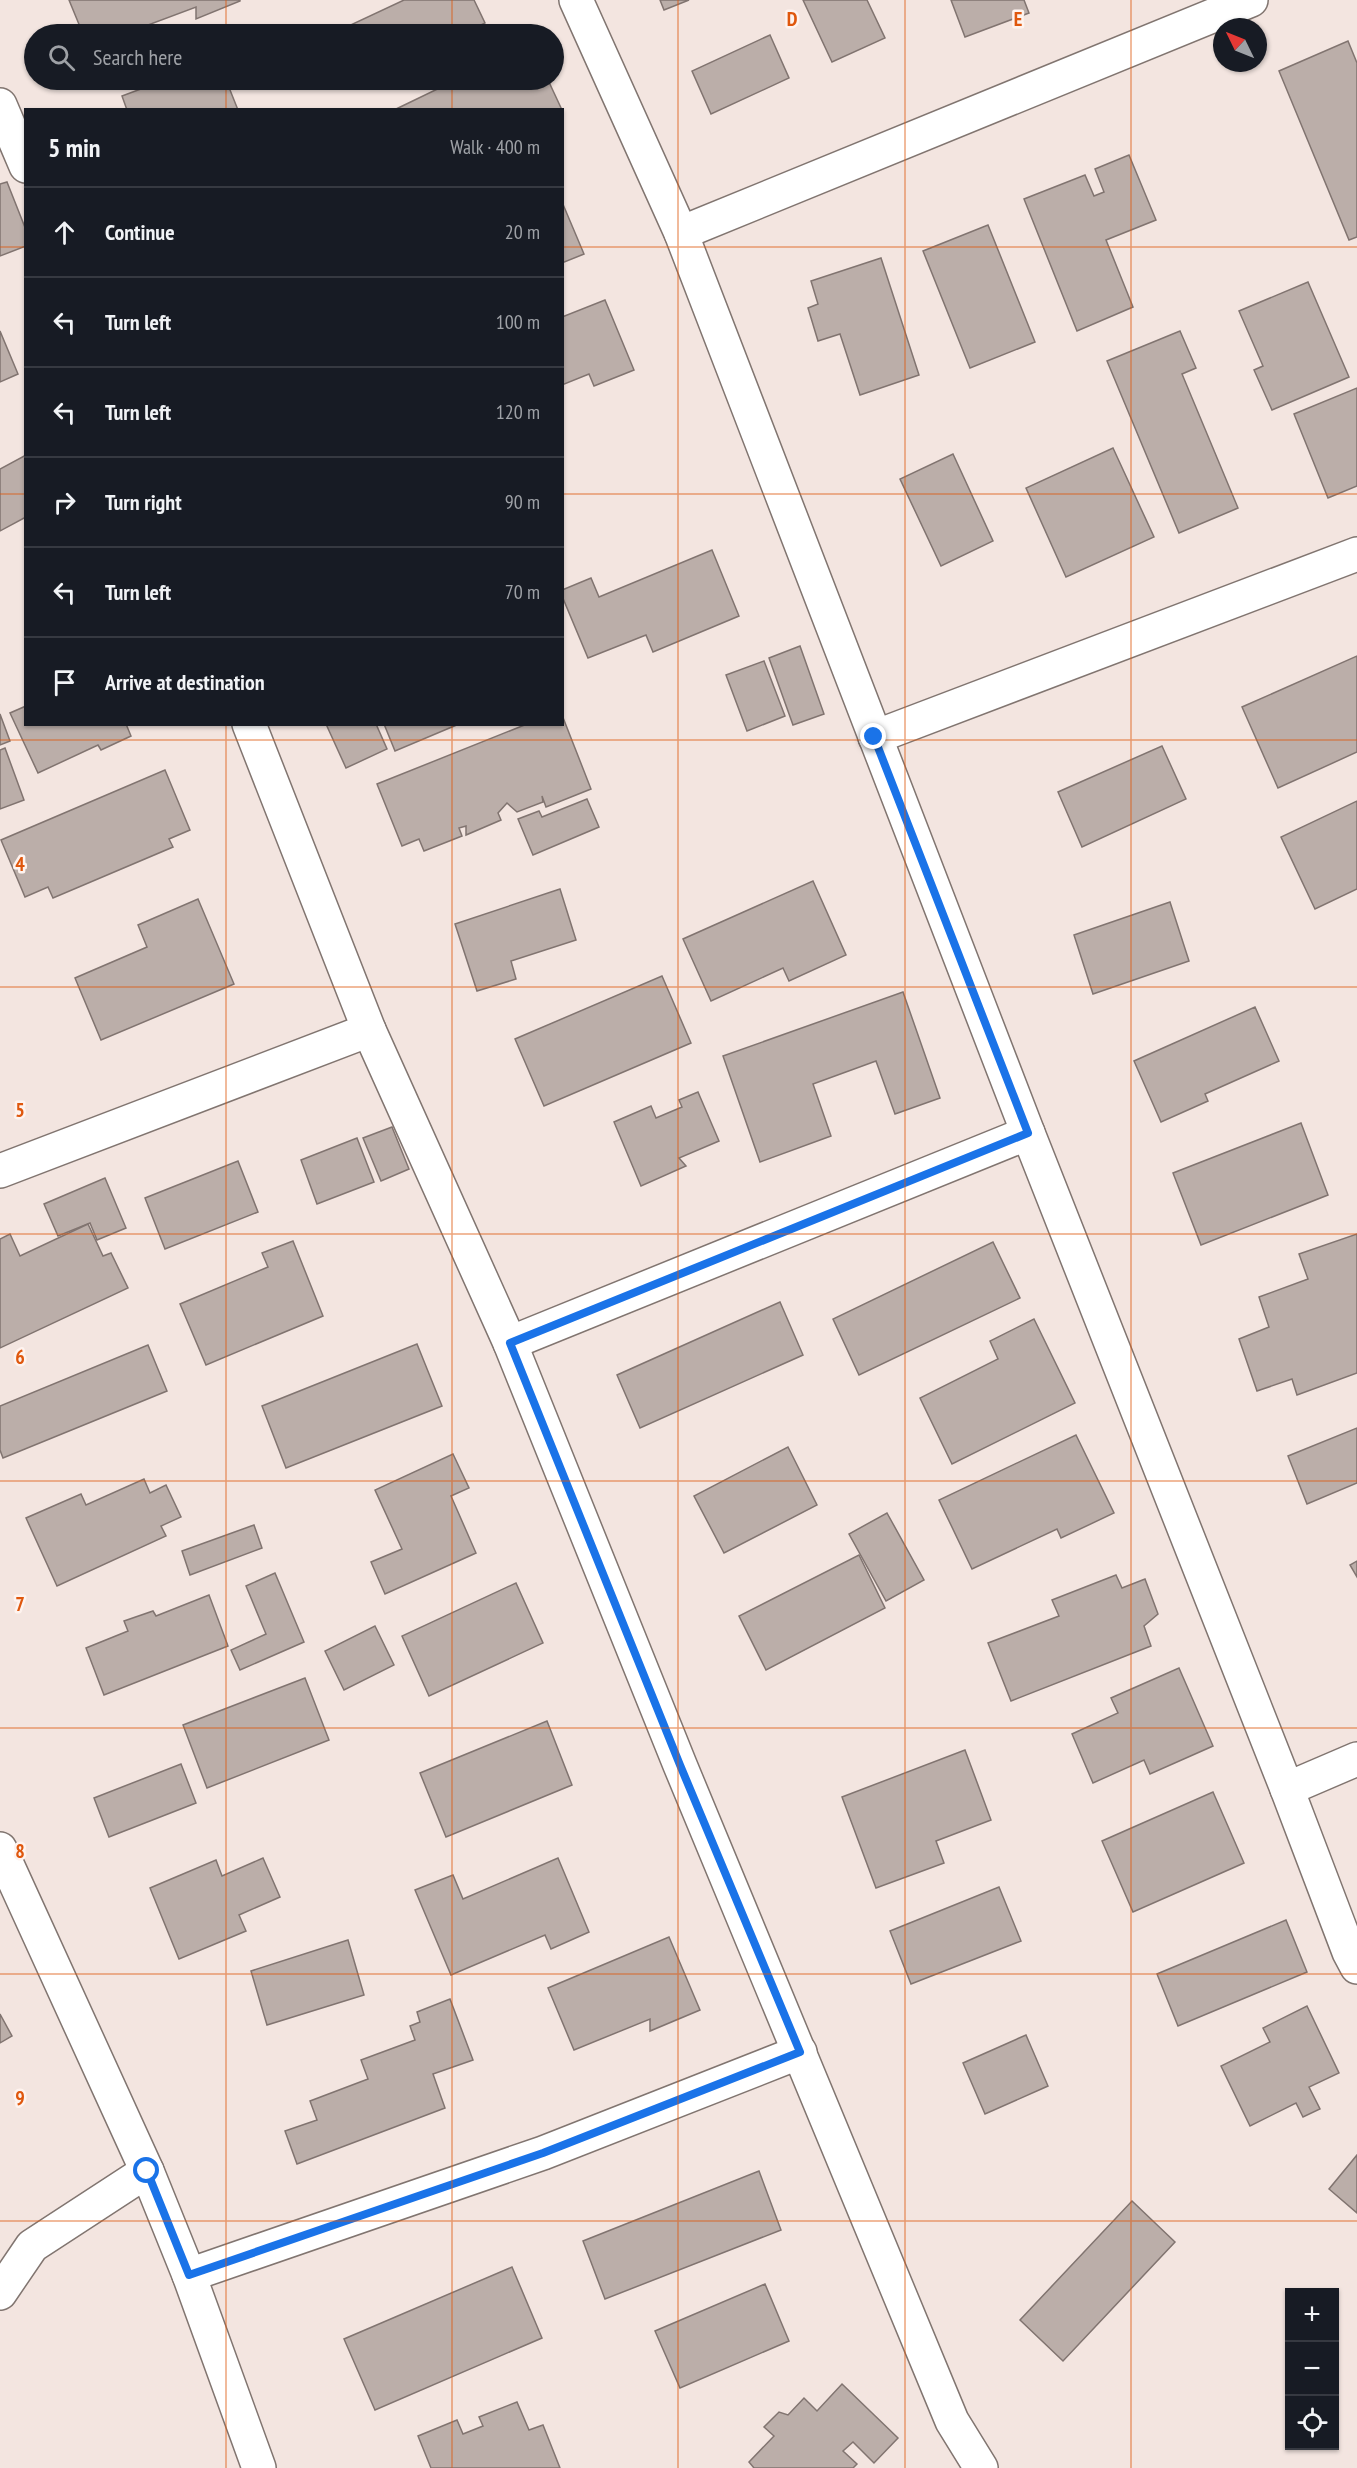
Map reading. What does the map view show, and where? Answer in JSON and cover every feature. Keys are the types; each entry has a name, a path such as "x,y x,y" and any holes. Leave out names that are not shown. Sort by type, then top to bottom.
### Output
{"street":[{"path":"576,0 681,232 1028,1133 1287,1789 1348,1952 1357,1967"},
{"path":"681,232 1251,0"},
{"path":"0,105 24,161"},
{"path":"874,737 1357,554"},
{"path":"250,726 369,1030 510,1343 680,1765 952,2421 981,2468"},
{"path":"0,1171 369,1030"},
{"path":"510,1343 1028,1133"},
{"path":"1287,1789 1357,1759"},
{"path":"0,1849 147,2171 189,2275 259,2468"},
{"path":"189,2275 543,2153 800,2052"},
{"path":"0,2293 32,2246 147,2171"}],"building":[{"path":"69,0 240,0 196,19 196,7 151,24 79,24"},
{"path":"404,0 474,0 485,23 483,24 353,24"},
{"path":"660,0 689,0 664,10"},
{"path":"803,0 867,0 885,38 832,62"},
{"path":"951,0 1024,0 1029,13 965,37"},
{"path":"770,35 789,78 711,114 692,71"},
{"path":"1348,41 1357,63 1357,237 1349,240 1279,71"},
{"path":"138,90 230,90 237,108 126,108 122,96"},
{"path":"435,90 553,90 561,108 398,108"},
{"path":"1129,155 1156,220 1106,240 1133,307 1077,331 1024,199 1085,175 1094,196 1104,192 1095,169"},
{"path":"7,182 24,225 24,247 0,256 0,184"},
{"path":"564,207 584,254 564,262"},
{"path":"988,225 1035,342 970,368 923,251"},
{"path":"881,258 919,375 860,395 840,334 818,341 808,308 818,304 811,281"},
{"path":"1308,282 1349,377 1272,410 1254,370 1263,366 1239,311"},
{"path":"605,300 634,370 594,386 589,374 564,384 564,316"},
{"path":"0,331 18,374 0,382"},
{"path":"1180,331 1196,368 1182,374 1238,508 1179,533 1107,361"},
{"path":"1357,388 1357,486 1328,498 1294,414"},
{"path":"1113,448 1154,537 1066,577 1026,488"},
{"path":"953,454 993,541 941,566 900,479"},
{"path":"24,456 24,518 0,531 0,469"},
{"path":"712,550 739,616 653,652 646,635 588,658 564,601 564,589 591,578 599,597"},
{"path":"800,646 824,714 793,725 769,658"},
{"path":"1357,656 1357,752 1278,788 1242,707"},
{"path":"764,661 785,716 747,731 726,675"},
{"path":"24,707 24,726 127,726 131,736 101,750 98,745 38,773 10,713"},
{"path":"0,714 10,741 0,745"},
{"path":"564,720 591,789 546,807 542,796 543,802 517,812 507,803 498,813 501,820 466,835 466,826 459,828 462,836 424,851 419,839 402,846 377,784 522,726 564,726"},
{"path":"327,726 377,726 387,749 346,768"},
{"path":"385,726 454,726 395,751"},
{"path":"1162,746 1186,799 1082,847 1058,792"},
{"path":"5,748 24,800 0,809 0,750"},
{"path":"165,770 190,830 169,839 173,847 53,898 48,887 25,897 1,840"},
{"path":"587,799 599,827 533,855 518,819 539,811 542,817"},
{"path":"1357,801 1357,889 1315,909 1281,837"},
{"path":"813,881 846,955 789,981 783,968 711,1001 683,939"},
{"path":"560,889 576,940 511,961 516,979 477,991 455,924"},
{"path":"198,899 234,984 101,1040 75,978 147,947 138,925"},
{"path":"1170,902 1189,961 1093,994 1074,935"},
{"path":"662,976 691,1043 544,1106 515,1039"},
{"path":"903,992 940,1098 895,1114 876,1061 813,1084 831,1136 760,1162 723,1056"},
{"path":"1255,1007 1279,1061 1205,1094 1208,1101 1161,1122 1134,1061"},
{"path":"698,1092 719,1141 679,1158 686,1166 641,1186 614,1122 651,1106 656,1118 682,1107 679,1100"},
{"path":"1301,1123 1328,1195 1201,1245 1173,1173"},
{"path":"392,1127 409,1169 381,1181 363,1138"},
{"path":"357,1138 374,1182 317,1204 301,1160"},
{"path":"238,1161 258,1212 165,1249 145,1198"},
{"path":"105,1178 126,1228 97,1240 90,1223 58,1236 44,1204"},
{"path":"88,1224 103,1256 111,1253 128,1288 0,1348 0,1239 10,1234 20,1256"},
{"path":"1357,1234 1357,1373 1297,1395 1292,1379 1257,1391 1239,1339 1269,1327 1259,1297 1308,1279 1299,1254"},
{"path":"293,1241 323,1316 206,1365 180,1304 268,1267 262,1253"},
{"path":"993,1242 1020,1298 859,1375 833,1319"},
{"path":"780,1302 803,1355 640,1428 617,1375"},
{"path":"1034,1319 1075,1403 952,1464 920,1398 998,1359 990,1341"},
{"path":"417,1344 442,1406 286,1468 262,1406"},
{"path":"148,1345 167,1391 3,1458 0,1450 0,1406"},
{"path":"1357,1428 1357,1483 1307,1504 1288,1456"},
{"path":"1076,1435 1114,1513 1061,1538 1057,1529 972,1569 939,1500"},
{"path":"788,1447 817,1505 724,1553 694,1496"},
{"path":"453,1454 469,1488 451,1496 476,1553 385,1594 371,1562 402,1549 375,1490"},
{"path":"144,1479 150,1493 166,1485 181,1517 161,1526 166,1536 57,1586 26,1518 81,1494 86,1505"},
{"path":"887,1513 924,1580 886,1601 849,1534"},
{"path":"254,1525 262,1548 190,1575 182,1551"},
{"path":"859,1555 885,1608 766,1670 739,1616"},
{"path":"1357,1561 1357,1577 1350,1565"},
{"path":"275,1573 304,1642 240,1670 231,1650 266,1634 246,1586"},
{"path":"1116,1575 1122,1588 1145,1579 1158,1614 1144,1626 1151,1646 1011,1701 988,1643 1059,1616 1052,1600"},
{"path":"516,1583 543,1643 429,1696 402,1636"},
{"path":"209,1595 228,1646 104,1695 86,1648 128,1631 124,1621 153,1611 156,1616"},
{"path":"375,1626 394,1665 344,1690 325,1651"},
{"path":"1179,1668 1213,1746 1150,1774 1144,1760 1093,1783 1072,1734 1118,1713 1111,1698"},
{"path":"305,1678 329,1740 207,1788 183,1725"},
{"path":"547,1721 572,1785 446,1837 420,1773"},
{"path":"965,1750 991,1820 936,1841 944,1863 876,1888 842,1797"},
{"path":"181,1764 196,1803 109,1837 94,1798"},
{"path":"1213,1792 1244,1863 1133,1912 1102,1841"},
{"path":"263,1858 280,1897 239,1915 246,1931 179,1959 150,1888 216,1860 222,1876"},
{"path":"558,1858 589,1932 551,1949 545,1935 451,1975 415,1890 453,1875 463,1899"},
{"path":"999,1887 1021,1941 911,1984 890,1931"},
{"path":"1286,1920 1307,1972 1178,2026 1157,1974"},
{"path":"669,1937 700,2010 650,2031 650,2019 574,2050 548,1988"},
{"path":"348,1940 364,1995 267,2025 251,1971"},
{"path":"450,1999 473,2060 433,2074 445,2108 297,2164 285,2131 317,2120 310,2101 368,2079 361,2060 415,2040 410,2026 420,2022 417,2012"},
{"path":"1307,2006 1339,2073 1309,2087 1320,2109 1303,2117 1296,2103 1250,2126 1221,2066 1270,2042 1263,2028"},
{"path":"0,2014 12,2036 0,2043"},
{"path":"1026,2035 1048,2086 985,2114 963,2063"},
{"path":"1357,2155 1357,2213 1329,2189"},
{"path":"759,2171 781,2230 605,2299 583,2241"},
{"path":"1132,2201 1175,2242 1063,2361 1020,2320"},
{"path":"512,2267 542,2338 375,2410 344,2339"},
{"path":"765,2284 789,2341 680,2388 655,2331"},
{"path":"842,2384 898,2438 874,2463 853,2442 843,2451 857,2464 853,2468 754,2468 749,2462 774,2436 764,2427 779,2412 788,2415 804,2398 817,2411"},
{"path":"517,2402 529,2430 543,2425 560,2468 431,2468 418,2436 457,2420 463,2434 483,2426 479,2417"}],"route":[{"path":"147,2171 189,2275 543,2153 800,2052 680,1765 510,1343 1028,1133 874,737"}]}
